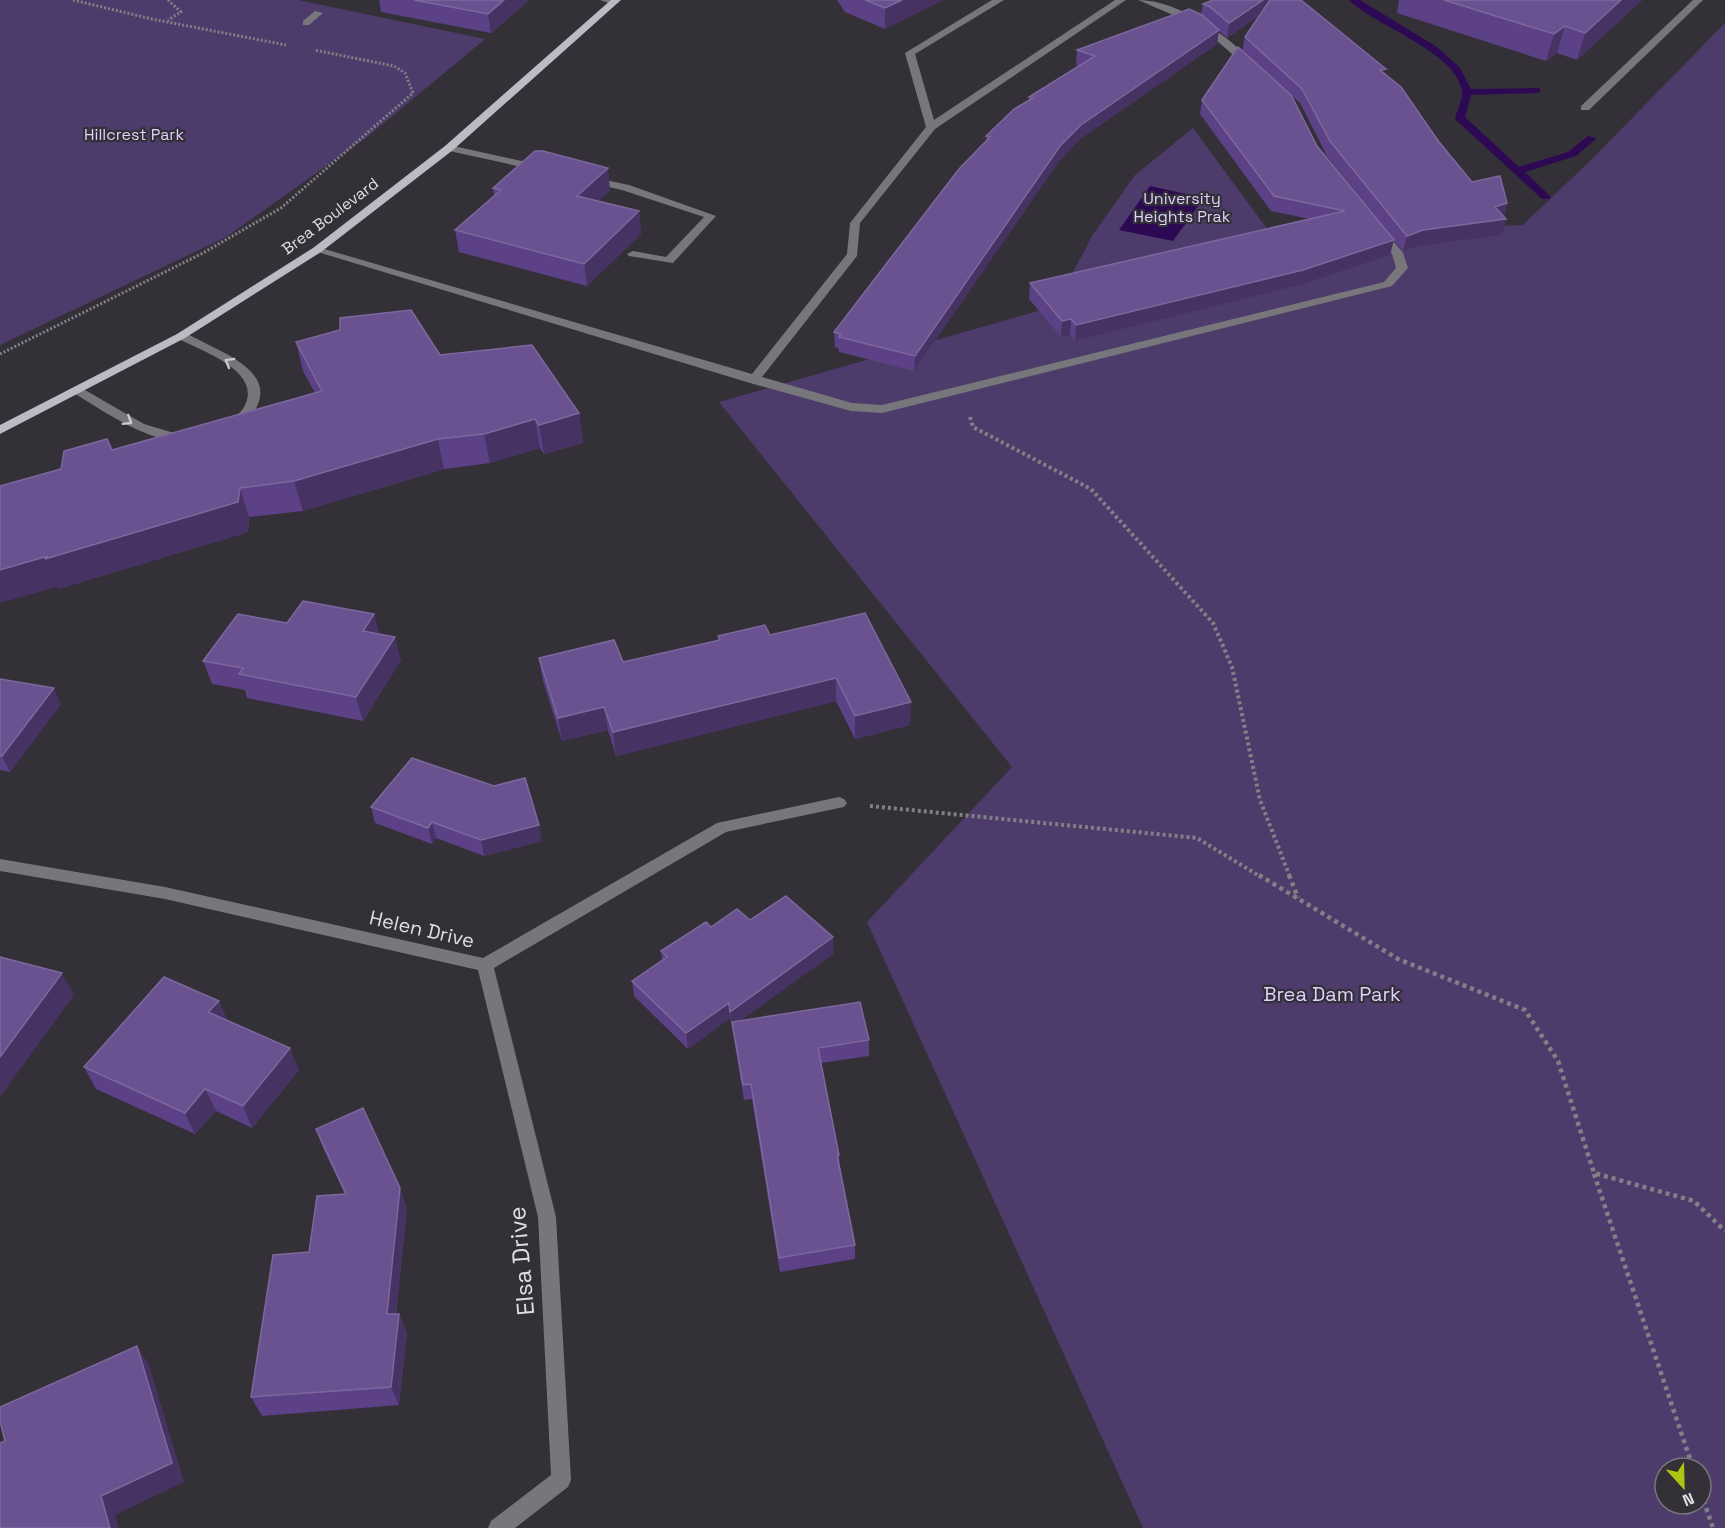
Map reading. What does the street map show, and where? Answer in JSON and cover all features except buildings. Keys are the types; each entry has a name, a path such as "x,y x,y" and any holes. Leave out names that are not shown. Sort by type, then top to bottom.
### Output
{"main road":[{"name":"Brea Boulevard","path":"0,430 181,336 317,250 449,148 612,1"}],"street":[{"path":"931,127 910,53 999,0"},
{"path":"754,380 853,254 855,223 931,127 1120,0"},
{"path":"1143,0 1204,26 1260,74"},
{"path":"1585,108 1698,0"},
{"path":"306,23 318,13"},
{"path":"449,148 543,169"},
{"path":"582,178 625,188 711,216 669,261 633,254"},
{"path":"317,250 754,380 851,407 882,409 1388,284 1402,268 1397,253 1369,218"},
{"path":"181,336 243,370 253,382 255,392 253,404 246,415 237,423 222,430"},
{"path":"78,390 158,436 192,437"},
{"name":"Helen Drive","path":"0,865 165,893 484,965 722,827 838,803"},
{"name":"Elsa Drive","path":"484,965 547,1217 561,1480 498,1528"}],"path":[{"path":"73,0 135,17 168,21 289,46"},
{"path":"168,0 181,12 168,21"},
{"path":"0,354 203,253 281,208 413,93 405,73 394,66 312,50"},
{"path":"952,390 969,413 973,427 1091,489 1213,623 1232,667 1260,800 1298,898"},
{"path":"838,803 1197,838 1398,958 1525,1010 1558,1061 1689,1456"},
{"path":"1594,1173 1694,1200 1725,1231"}],"green space":[{"name":"Hillcrest Park","path":"0,0 298,0 485,39 366,138 226,237 0,345"},
{"name":"Brea Dam Park","path":"1725,23 1725,1528 1143,1528 867,922 1012,767 719,402 1311,233 1523,225 1594,157"},
{"name":"University Heights Prak","path":"1193,128 1276,241 1064,290 1092,236 1135,175"}],"shaded area":[{"path":"1150,186 1204,198 1173,241 1119,230"}],"waterway":[{"path":"1354,0 1434,49 1457,70 1467,92"},
{"path":"1467,92 1537,90"},
{"path":"1467,92 1460,118 1517,171"},
{"path":"1517,171 1572,154 1592,138"},
{"path":"1517,171 1546,197"}]}
